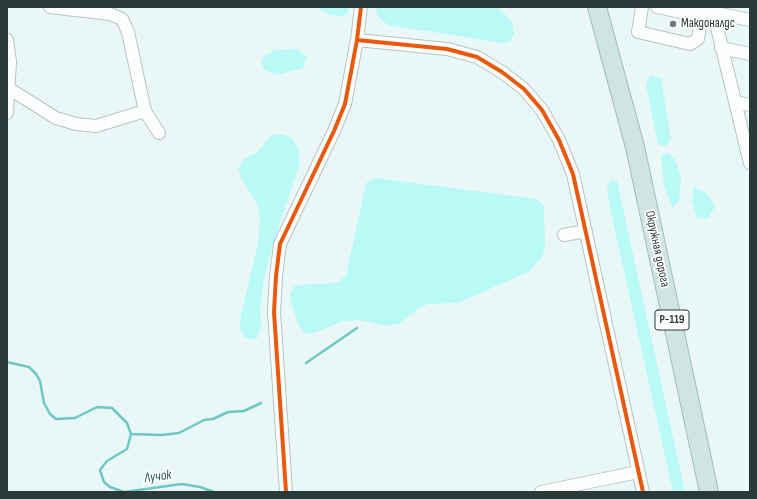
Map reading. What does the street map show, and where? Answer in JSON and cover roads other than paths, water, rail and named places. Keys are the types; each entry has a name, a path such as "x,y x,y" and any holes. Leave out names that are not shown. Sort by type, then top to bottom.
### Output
{"highway":[{"name":"Окружная дорога","path":"597,7 635,147 709,492"}],"street":[{"path":"50,7 110,14 122,19 128,32 145,111 159,133"},
{"path":"286,492 274,312 280,244 334,131 345,104 357,40 361,7"},
{"path":"642,7 638,32 700,46 704,42 708,20 712,10"},
{"path":"657,7 696,15 701,20 698,39 690,44"},
{"path":"685,7 712,10 750,20"},
{"path":"712,10 750,163"},
{"path":"7,40 10,61 7,113"},
{"path":"357,40 446,49 477,57 502,72 524,89 542,110 559,140 573,174 643,492"},
{"path":"721,48 750,54"},
{"path":"8,88 56,118 76,124 96,126 145,111"},
{"path":"735,102 750,105"},
{"path":"564,235 586,230"},
{"path":"542,492 638,472"}],"waterway":[{"path":"306,363 357,328"},
{"name":"Лучок","path":"7,362 29,367 36,374 40,381 44,403 50,414 56,419 75,418 97,407 112,408 127,423 131,434 127,449 107,461 100,470 104,482 110,487 124,492 182,484 200,487 214,492"},
{"path":"131,434 162,435 179,433 204,420 213,419 228,412 244,411 261,403"}],"place":[{"name":"Макдоналдс","path":"673,24"}]}
